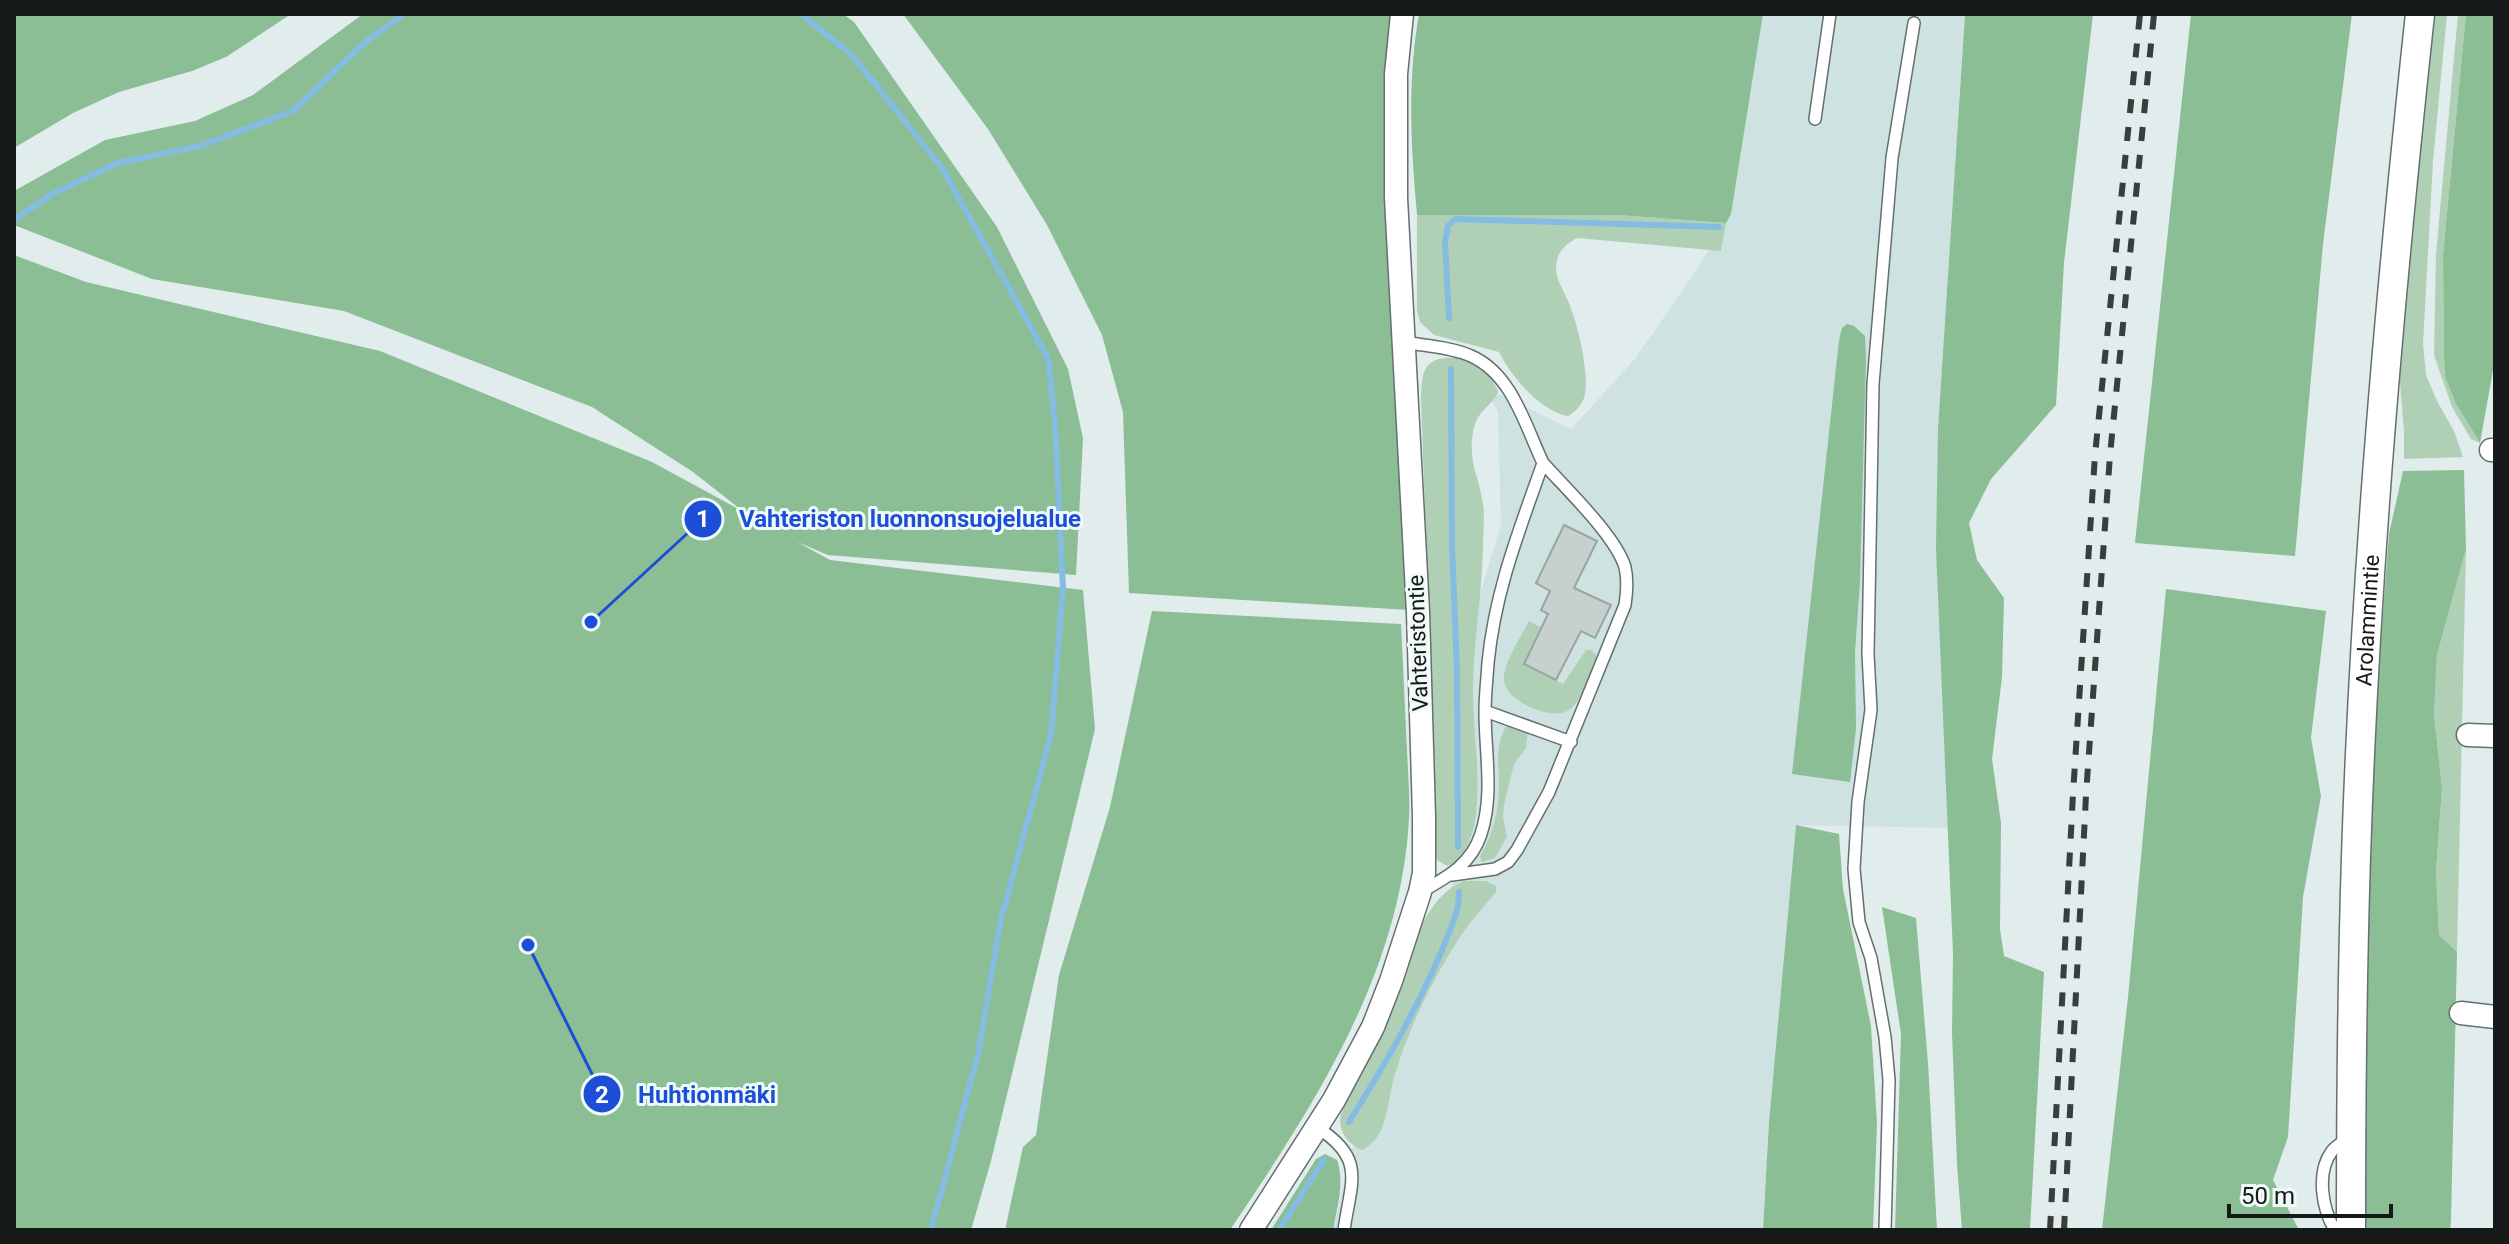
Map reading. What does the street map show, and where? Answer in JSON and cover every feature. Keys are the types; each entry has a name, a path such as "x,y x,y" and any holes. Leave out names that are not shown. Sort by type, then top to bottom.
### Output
{"street":[{"name":"Vahteristontie","path":"1251,1230 1318,1128 1373,1027 1420,892 1425,864 1418,612 1395,185 1396,74 1402,14"},
{"name":"Arolammintie","path":"2351,1230 2356,858 2362,721 2397,239 2420,14"},
{"path":"2468,735 2495,736"},
{"path":"2461,1013 2495,1017"}],"lane":[{"path":"1815,119 1830,14"},
{"path":"1885,1230 1889,1080 1871,958 1859,922 1854,869 1858,802 1871,710 1868,654 1873,384 1892,158 1914,23"},
{"path":"1404,342 1462,353 1491,369 1508,388 1543,463 1614,545 1627,577 1627,594 1621,617 1541,809 1508,862 1487,871 1452,875"},
{"path":"1420,892 1452,875 1471,856 1482,832 1488,782 1485,711 1493,625 1500,588 1543,463"},
{"path":"1485,711 1571,742"},
{"path":"1318,1128 1341,1146 1350,1162 1352,1175 1344,1230"},
{"path":"2335,1230 2325,1207 2323,1174 2332,1151 2351,1136"}],"shaded area":[{"path":"1763,14 1965,14 1938,429 1952,828 1796,825 1769,1122 1763,1230 1333,1230 1366,1090 1447,933 1472,620 1501,525 1498,412 1484,387 1571,429 1635,359 1731,214"}],"green space":[{"path":"14,14 291,14 226,57 192,71 119,92 73,113 14,148"},
{"path":"363,14 843,14 854,22 997,227 1068,369 1083,438 1076,575 828,555 797,542 830,560 1083,590 1095,729 991,1161 971,1230 14,1230 14,255 86,282 380,351 652,462 744,512 693,472 592,407 344,311 152,279 14,225 14,191 105,140 195,121 253,95"},
{"path":"903,14 1392,14 1409,610 1129,593 1123,412 1102,335 1047,225 988,129"},
{"path":"1419,14 1763,14 1731,214 1726,223 1618,215 1417,215 1411,114"},
{"path":"1965,14 2093,14 2064,263 2056,405 1991,479 1969,523 1977,560 2004,598 2002,677 1992,759 2001,823 2000,929 2004,956 2044,972 2030,1230 1962,1230 1957,1164 1952,1033 1953,954 1936,549 1938,429"},
{"path":"2191,14 2352,14 2323,244 2295,556 2135,543"},
{"path":"2432,14 2447,14 2433,161 2423,344 2426,375 2454,431 2463,457 2404,459 2399,371"},
{"path":"2458,14 2466,14 2443,255 2445,377 2456,404 2480,443 2471,439 2452,407 2434,355 2436,254"},
{"path":"2466,14 2495,14 2495,359 2480,443 2456,404 2445,377 2444,357 2443,255"},
{"path":"1417,215 1618,215 1726,223 1721,251 1577,238 1562,250 1557,260 1557,276 1575,322 1586,377 1583,401 1568,416 1547,408 1537,400 1499,352 1434,335 1420,322 1417,310"},
{"path":"1847,324 1865,336 1866,357 1855,652 1856,728 1850,782 1792,774 1839,340 1842,328"},
{"path":"1456,358 1487,374 1498,392 1478,418 1472,443 1484,515 1473,675 1477,805 1474,827 1466,848 1458,859 1447,866 1437,860 1434,851 1435,786 1421,400 1422,382 1430,363"},
{"path":"2464,470 2466,549 2437,655 2434,714 2442,788 2436,871 2439,935 2457,952 2450,1230 2364,1230 2364,991 2375,720 2389,534 2403,471"},
{"path":"2466,549 2457,952 2439,935 2436,871 2442,788 2434,714 2437,655"},
{"path":"2166,589 2326,611 2311,738 2321,796 2303,897 2288,1137 2273,1180 2299,1230 2102,1230 2128,997"},
{"path":"1152,611 1401,624 1409,818 1402,875 1389,930 1371,984 1321,1086 1230,1230 1005,1230 1023,1147 1036,1135 1059,975 1110,807"},
{"path":"1529,621 1542,628 1524,664 1563,684 1586,650 1596,655 1586,685 1569,710 1551,713 1529,707 1511,694 1506,686 1507,664"},
{"path":"1507,725 1528,732 1526,748 1514,764 1504,805 1507,837 1495,858 1482,862 1480,856 1497,811 1499,745"},
{"path":"1796,825 1839,834 1843,889 1871,1026 1877,1124 1873,1230 1763,1230 1769,1122"},
{"path":"1463,881 1486,881 1496,886 1496,892 1462,934 1430,988 1401,1057 1382,1127 1371,1144 1362,1150 1344,1136 1340,1126 1341,1114 1386,1025 1422,925 1446,892"},
{"path":"1882,907 1916,918 1937,1230 1895,1230 1901,1034"},
{"path":"1325,1154 1337,1160 1340,1177 1333,1230 1271,1230 1316,1159"}],"building":[{"path":"1564,525 1597,541 1574,588 1611,605 1595,638 1581,631 1556,680 1524,664 1548,614 1541,610 1550,591 1536,583"}],"waterway":[{"path":"14,220 52,194 118,163 200,146 293,111 364,43 404,14"},
{"path":"801,14 852,55 942,168 1048,358 1055,424 1063,588 1051,735 1001,919 978,1054 931,1230"},
{"path":"1449,318 1445,243 1448,226 1455,219 1719,227"},
{"path":"1451,369 1458,847"},
{"path":"1349,1122 1391,1052 1429,979 1454,919 1459,892"},
{"path":"1279,1230 1324,1160"}],"railway":[{"path":"2050,1230 2095,455 2140,14"},
{"path":"2064,1230 2086,795 2110,455 2154,14"}],"place":[{"name":"Vahteriston luonnonsuojelualue","path":"591,622"},
{"name":"Huhtionmäki","path":"528,945"}]}
